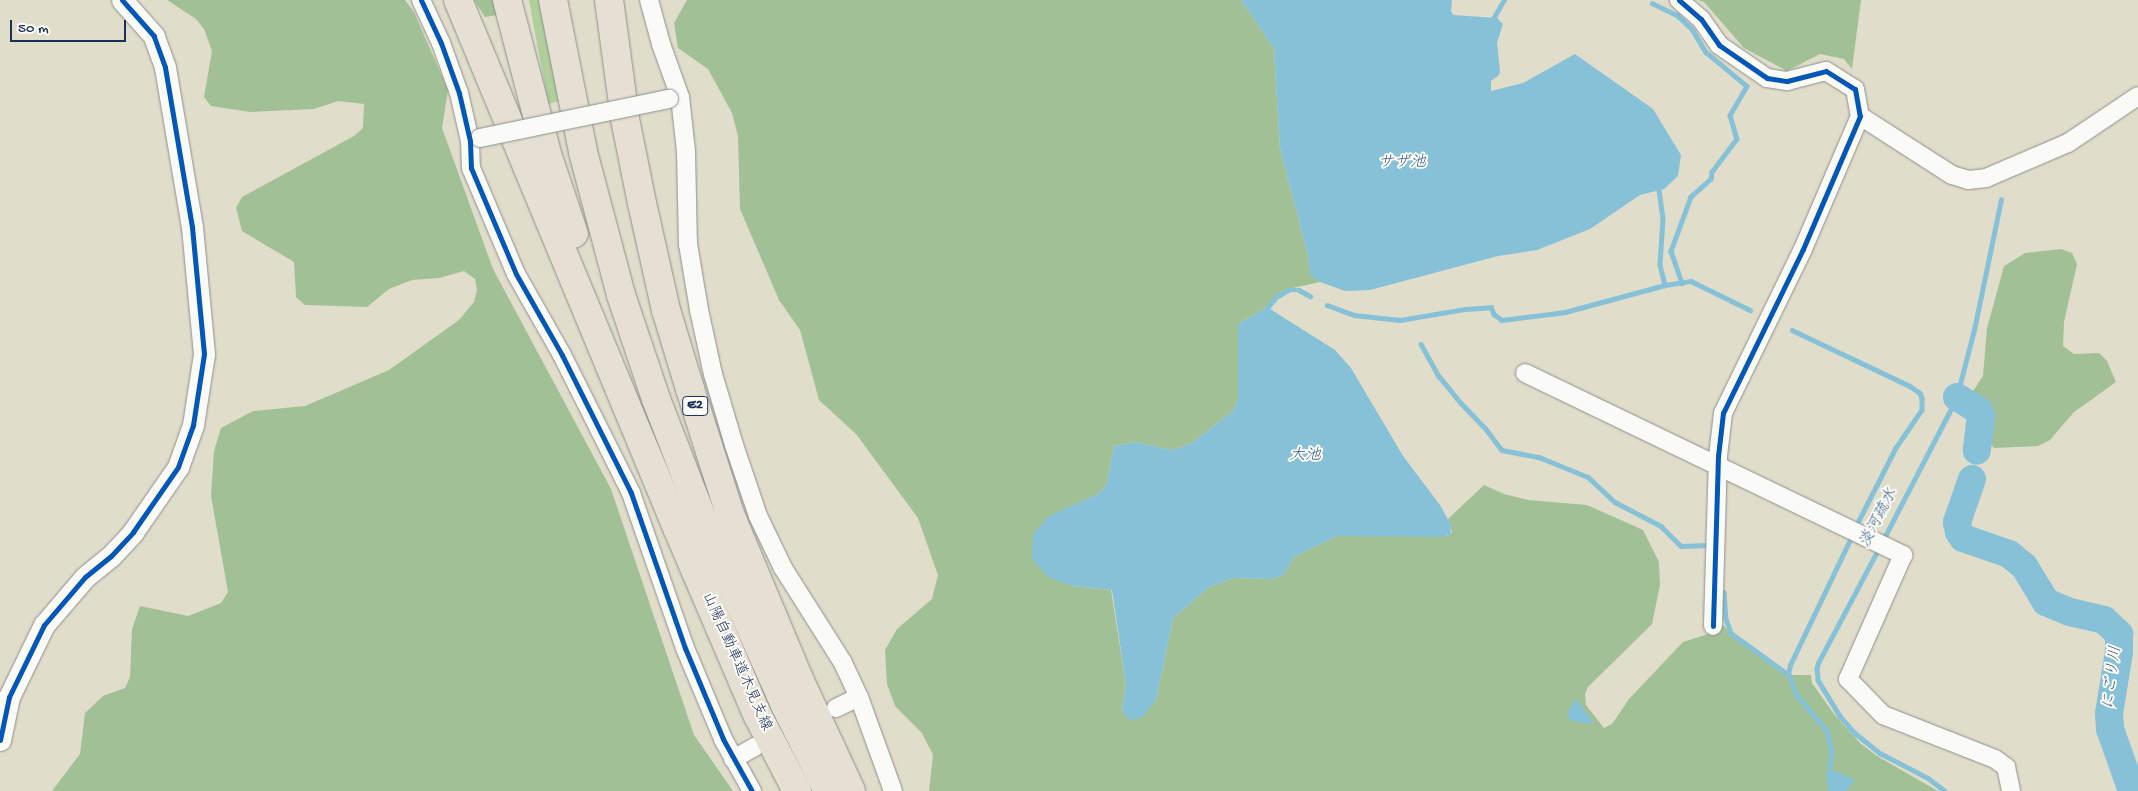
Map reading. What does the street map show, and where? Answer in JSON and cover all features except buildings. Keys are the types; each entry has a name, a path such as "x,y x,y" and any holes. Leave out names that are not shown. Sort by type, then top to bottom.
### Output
{"highway":[{"path":"458,0 678,530"},
{"path":"507,0 547,154 634,412 678,530"},
{"path":"553,0 583,152 621,295 656,399 704,523 784,705 828,791"},
{"name":"E2","path":"609,0 625,119 642,203 666,310 690,389 730,514 800,681 851,791"},
{"name":"山陽自動車道木見支線","path":"678,530 757,714 797,791"}],"street":[{"path":"0,740 9,697 44,624 85,577 111,556 133,532 178,467 193,425 204,354 192,227 165,67 154,36 122,0"},
{"path":"422,0 441,43 475,140 471,168 516,274 562,355 631,493 685,648 733,759 752,791"},
{"path":"650,0 686,151 690,253 705,337 734,445 758,516 784,568 843,663 859,697 893,791"},
{"path":"1679,0 1701,20 1719,45 1767,78 1787,81 1826,71 1848,85 1855,90 1860,116 1807,241 1723,413 1718,465 1713,626"},
{"path":"1860,116 1952,175 1968,180 1986,178 2068,143 2138,96"},
{"path":"475,140 674,98"},
{"path":"1525,373 1903,554 1848,679 1882,715 1995,759 2006,767 2011,791"},
{"path":"836,708 859,697"},
{"path":"733,759 756,747"}],"green space":[{"path":"167,0 405,0 414,12 448,90 442,128 493,269 611,489 694,735 733,791 52,791 80,754 85,713 103,696 125,688 130,677 132,629 140,606 188,616 221,603 228,592 211,496 214,451 221,428 253,411 305,406 389,370 459,320 474,302 477,290 475,279 464,271 439,278 412,280 389,289 367,307 305,305 296,297 294,262 242,231 236,208 242,197 354,136 363,128 364,104 338,101 314,109 250,112 211,106 204,97 212,51 204,29 196,19"},
{"path":"474,0 494,0 497,15 485,17"},
{"path":"529,0 543,0 559,101 548,104"},
{"path":"687,0 1241,0 1274,49 1280,149 1308,255 1310,272 1320,282 1284,290 1267,307 1238,324 1238,399 1234,410 1192,443 1182,447 1171,450 1136,442 1114,446 1107,483 1100,493 1050,516 1072,586 1111,590 1126,685 1122,710 1156,700 1173,618 1209,587 1233,578 1271,579 1283,575 1294,557 1337,536 1448,536 1452,532 1448,519 1484,485 1504,494 1528,500 1587,505 1643,530 1659,562 1660,585 1652,624 1588,687 1585,694 1586,705 1604,728 1612,724 1629,699 1683,642 1711,633 1723,625 1740,642 1779,671 1787,675 1811,675 1812,683 1834,714 1860,743 1877,756 1938,791 929,791 933,755 922,733 895,706 887,684 885,650 897,629 932,599 938,575 918,518 856,434 819,400 800,330 779,300 740,209 738,136 732,113 708,69 678,48 674,23"},
{"path":"1698,0 1861,0 1852,69 1844,59 1820,54 1787,71 1744,48 1704,2"},
{"path":"2061,249 2072,253 2077,264 2064,322 2063,346 2074,354 2099,353 2107,361 2116,382 2074,412 2050,440 2038,446 1994,448 1960,411 1983,376 1987,328 2004,266 2025,253"}],"water":[{"name":"サザ池","path":"1241,0 1452,0 1451,11 1453,15 1497,18 1503,24 1497,43 1500,71 1499,75 1491,81 1491,91 1523,83 1575,54 1653,109 1681,155 1678,176 1664,189 1640,195 1590,229 1537,250 1498,256 1370,290 1345,291 1320,282 1310,275 1308,255 1280,149 1274,49"},
{"name":"大池","path":"1267,307 1335,350 1351,368 1403,456 1440,505 1450,523 1451,534 1444,537 1337,536 1294,557 1283,575 1271,579 1233,578 1209,587 1173,618 1156,700 1141,718 1129,720 1122,710 1126,685 1112,590 1072,586 1048,577 1032,559 1033,534 1049,516 1100,493 1107,483 1114,446 1136,442 1171,450 1182,447 1192,443 1234,410 1238,399 1238,324"},
{"path":"1576,698 1592,720 1592,724 1575,722 1568,718 1568,712"},
{"path":"1828,768 1853,779 1854,782 1846,791 1829,791 1826,778"}],"waterway":[{"path":"1494,17 1504,0"},
{"path":"1652,3 1677,15 1692,29 1706,52 1747,86 1730,115 1737,139 1712,172 1711,179 1691,197 1671,251 1682,283"},
{"path":"1659,190 1663,218 1660,265 1665,285"},
{"name":"淡河疏水","path":"1883,540 1956,399 1974,330 2001,200"},
{"path":"1327,305 1354,315 1400,320 1465,309 1491,307 1494,314 1502,320 1565,312 1665,285 1691,281 1750,310"},
{"path":"1268,307 1276,297 1288,290 1299,290 1310,296"},
{"path":"1792,330 1910,386 1920,393 1922,398 1922,410 1896,448 1859,521"},
{"path":"1421,344 1439,376 1502,450 1539,457 1588,477 1615,502 1661,526 1681,546 1708,545"},
{"name":"にごり川","path":"1957,397 1978,410 1981,416 1977,451"},
{"name":"にごり川","path":"1972,479 1957,522 1959,532 1963,538 2009,554 2024,566 2046,602 2070,612 2104,620 2119,634 2119,652 2109,714 2110,729 2132,791"},
{"path":"1788,674 1790,665 1850,540"},
{"name":"淡河疏水","path":"1880,547 1819,662 1817,668 1818,680 1840,716 1855,733 1880,753 1928,778 1945,791"},
{"path":"1724,592 1726,619 1731,633 1789,675 1797,695 1827,731 1832,752 1830,767"}],"cycle path":[{"path":"0,740 9,697 44,625 85,577 111,556 133,532 178,467 193,425 204,354 192,227 165,67 154,36 122,0"},
{"path":"421,0 441,43 459,93 470,141 471,168 516,274 562,355 631,493 685,648 723,739 752,791"},
{"path":"1679,0 1701,19 1719,45 1767,78 1787,81 1826,71 1855,89 1860,116 1803,249 1723,413 1718,456 1713,626"}]}
